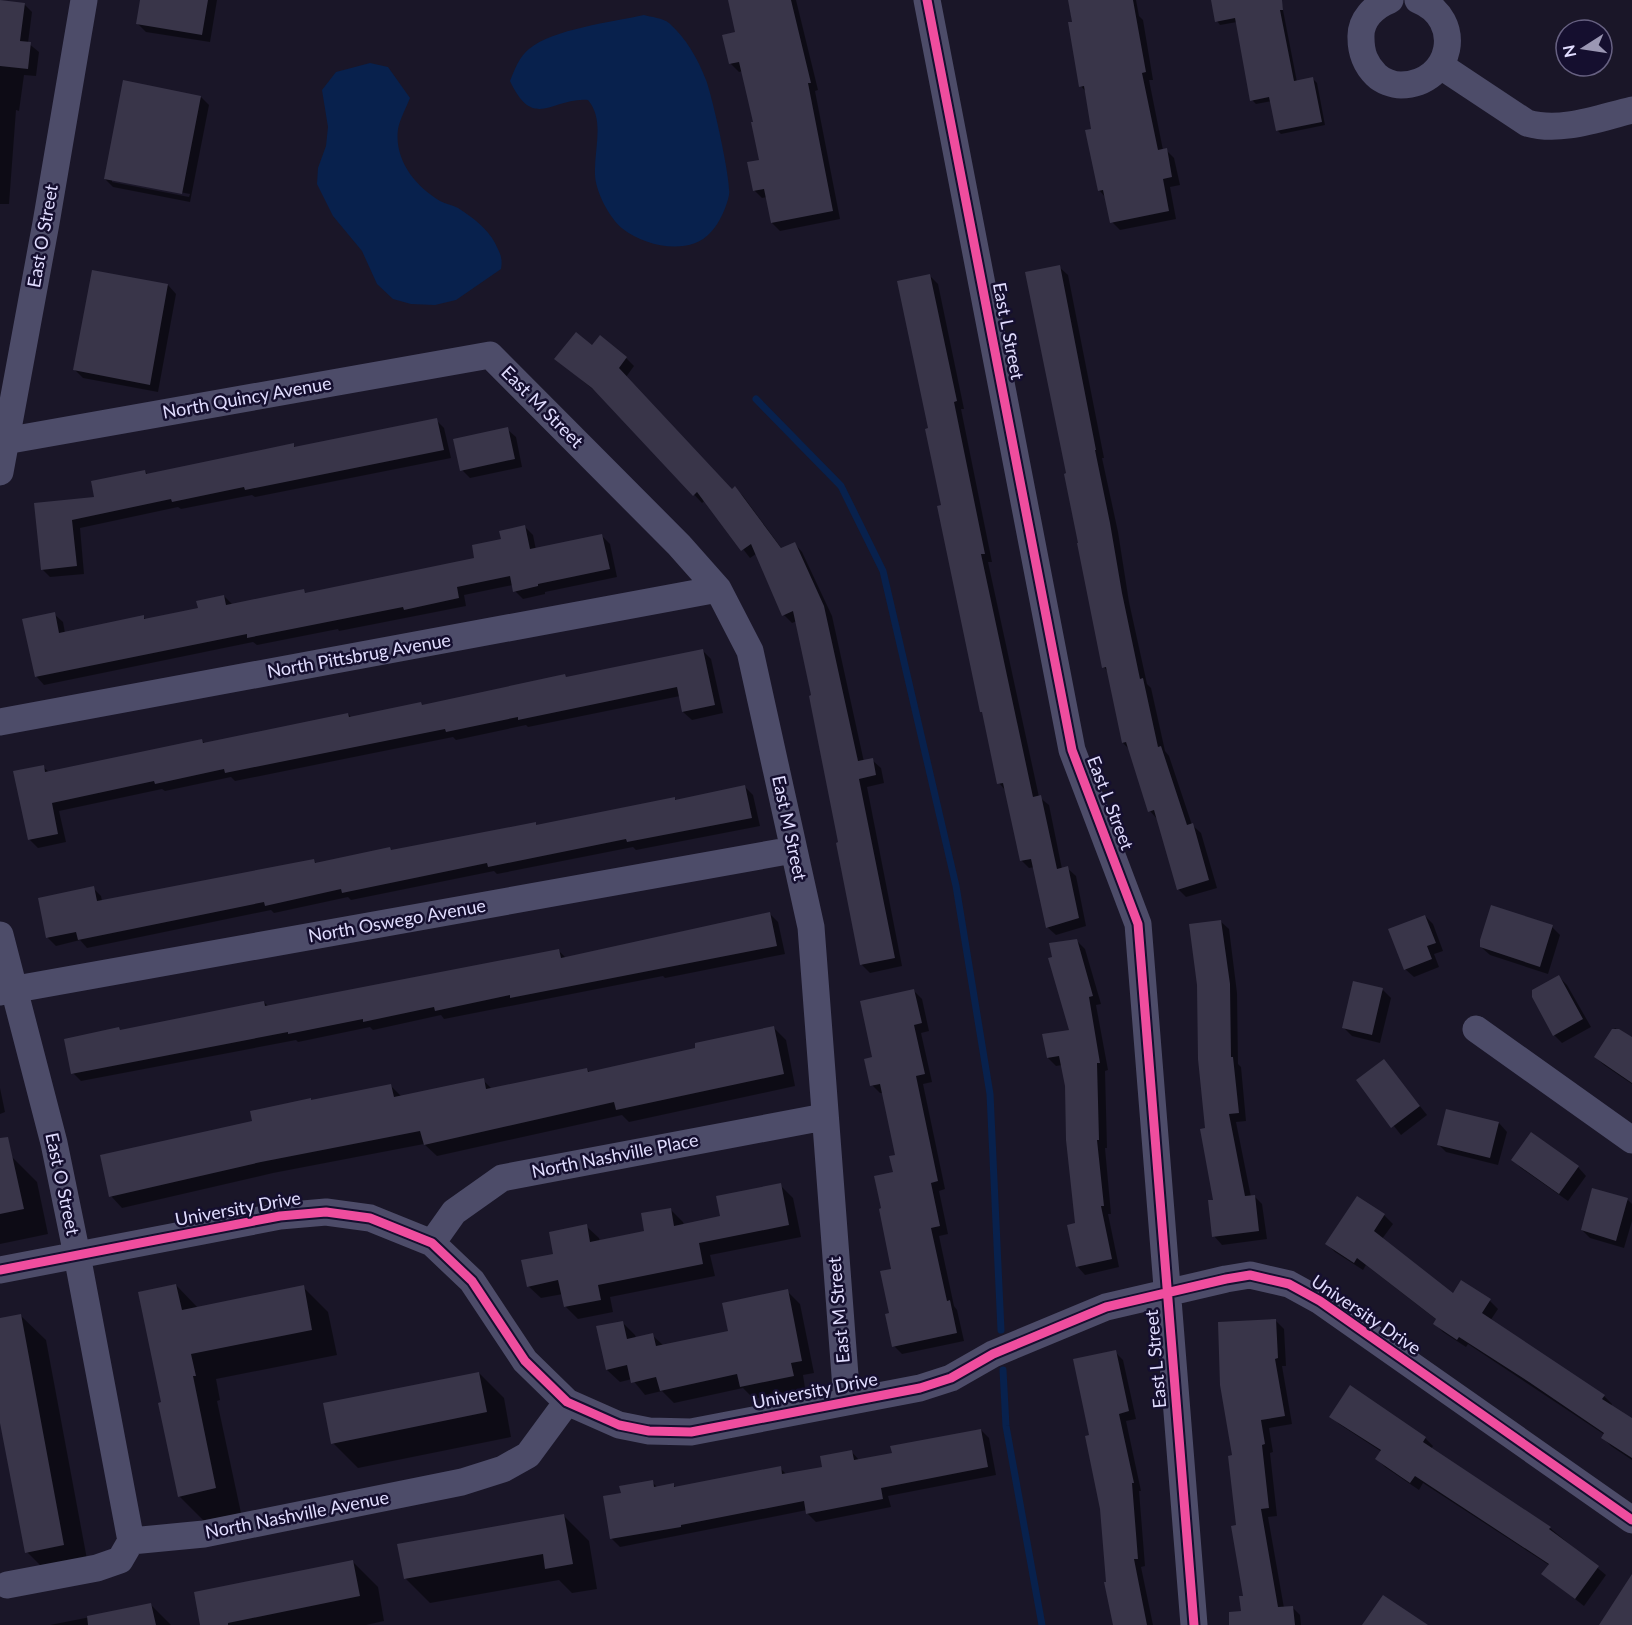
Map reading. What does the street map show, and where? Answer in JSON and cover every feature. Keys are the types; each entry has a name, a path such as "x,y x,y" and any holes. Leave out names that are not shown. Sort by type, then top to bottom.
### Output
{"street":[{"name":"East O Street","path":"0,472 46,224 84,0"},
{"name":"East L Street","path":"927,0 1072,750 1138,924 1194,1625"},
{"path":"1390,0 1379,4 1367,17 1360,33 1361,50 1367,66 1380,78 1395,85 1413,85 1429,78 1441,66 1447,50 1447,33 1440,17 1428,4 1418,0"},
{"path":"1441,66 1527,123 1540,127 1554,128 1632,110"},
{"name":"North Quincy Avenue","path":"5,441 490,355"},
{"name":"East M Street","path":"490,355 679,544 718,590 750,651 811,927 847,1402"},
{"name":"North Pittsbrug Avenue","path":"0,722 718,590"},
{"name":"North Oswego Avenue","path":"6,990 793,850"},
{"name":"East O Street","path":"0,935 6,990 54,1143 131,1541"},
{"path":"1476,1029 1632,1140"},
{"name":"North Nashville Place","path":"432,1243 454,1212 502,1178 824,1117"},
{"name":"University Drive","path":"0,1270 280,1216 326,1212 370,1218 432,1243 472,1281 525,1361 567,1402 619,1425 649,1431 691,1432 920,1388 951,1378 993,1354 1106,1307 1250,1275 1289,1284 1320,1302 1632,1520"},
{"name":"North Nashville Avenue","path":"131,1541 204,1534 462,1482 493,1473 528,1455 567,1402"},
{"path":"7,1585 97,1568 120,1560 131,1541"}],"water":[{"path":"644,15 669,23 686,42 703,72 721,139 728,174 729,195 725,209 711,232 702,240 692,244 668,246 644,240 623,229 608,212 596,181 598,135 596,116 588,100 575,100 536,109 527,105 510,81 523,56 540,42 567,31"},
{"path":"370,63 388,67 410,98 398,129 399,151 408,171 431,195 458,208 479,223 488,232 500,253 501,269 456,300 435,305 411,304 393,299 377,284 362,251 333,216 317,184 318,168 326,146 328,127 322,90 336,72"}],"building":[{"path":"0,0 25,3 20,41 31,42 28,69 0,66"},
{"path":"140,0 208,0 202,35 136,24"},
{"path":"728,0 791,0 811,83 808,83 833,211 771,223 764,189 753,191 747,162 759,160 751,122 753,122 739,62 729,64 722,35 735,32"},
{"path":"1068,0 1133,0 1146,72 1142,73 1158,150 1167,148 1172,177 1163,179 1169,211 1110,223 1103,190 1098,191 1085,130 1091,129 1084,86 1079,87 1068,22 1072,22"},
{"path":"1211,0 1282,0 1283,10 1280,10 1294,81 1313,77 1322,122 1276,131 1269,97 1250,101 1235,18 1215,22"},
{"path":"123,80 201,96 182,194 104,179"},
{"path":"1060,265 1140,679 1143,678 1158,747 1161,746 1187,825 1193,823 1209,880 1177,890 1154,810 1148,812 1126,742 1122,743 1106,667 1102,668 1064,474 1066,473 1025,272"},
{"path":"92,270 168,284 150,385 73,370"},
{"path":"930,274 957,401 954,402 985,554 981,554 1033,797 1041,795 1057,869 1068,866 1079,918 1046,928 1031,859 1020,861 1003,783 997,784 982,712 980,712 937,506 941,505 925,429 928,428 897,281"},
{"path":"576,332 592,345 600,335 627,357 619,368 732,489 735,486 781,548 795,542 824,606 858,761 873,758 876,775 859,779 895,958 860,965 809,696 811,695 793,611 782,616 751,544 741,551 697,492 693,496 592,388 554,359"},
{"path":"437,418 444,450 245,490 244,487 172,502 171,499 72,520 77,566 41,570 34,503 94,497 91,481 145,470 146,474 294,443 294,447"},
{"path":"508,427 515,459 460,471 453,439"},
{"path":"525,525 530,549 602,534 610,569 538,584 538,586 513,592 510,576 457,587 459,598 404,610 403,607 247,638 247,634 35,677 22,619 55,612 59,633 144,615 144,619 198,608 196,601 224,595 226,605 304,589 305,593 474,558 472,545 501,539 499,531"},
{"path":"703,649 715,705 682,712 677,687 518,720 518,717 446,732 445,729 225,773 224,769 155,784 154,781 52,803 58,834 28,840 13,771 44,765 45,772 202,739 203,743 348,713 349,717 421,702 422,705 565,674 566,677"},
{"path":"745,785 752,818 627,842 626,839 488,867 487,863 342,893 341,889 265,906 264,902 78,940 76,932 46,938 38,898 94,886 97,901 314,859 315,863 390,847 391,850 536,822 536,825 675,797 675,800"},
{"path":"1491,905 1553,925 1540,967 1480,947"},
{"path":"770,912 777,946 510,998 510,995 435,1011 434,1007 363,1022 363,1019 71,1074 64,1039 264,1001 265,1006 559,949 561,958"},
{"path":"1425,915 1436,943 1427,946 1432,959 1404,970 1388,929"},
{"path":"1221,920 1230,984 1231,1057 1233,1057 1239,1113 1229,1114 1245,1196 1255,1195 1259,1231 1212,1237 1208,1200 1213,1200 1200,1129 1205,1128 1198,1059 1197,985 1189,924"},
{"path":"1077,939 1093,996 1089,997 1100,1063 1097,1063 1099,1140 1097,1140 1104,1206 1101,1206 1112,1259 1076,1267 1067,1225 1075,1223 1066,1140 1065,1086 1059,1056 1047,1058 1042,1034 1069,1030 1048,958 1052,957 1049,943"},
{"path":"1559,975 1583,1019 1553,1036 1532,997 1532,990"},
{"path":"1353,981 1383,988 1372,1035 1342,1028"},
{"path":"914,989 922,1023 914,1025 925,1074 916,1076 938,1181 931,1183 940,1226 931,1228 947,1301 950,1300 957,1333 892,1347 885,1314 889,1313 880,1271 891,1269 874,1176 893,1172 889,1156 895,1155 880,1084 870,1086 864,1059 872,1057 860,1001"},
{"path":"774,1026 784,1074 616,1110 614,1102 424,1145 420,1131 261,1162 109,1197 100,1155 252,1121 250,1111 391,1084 394,1097 484,1078 486,1089 587,1068 588,1072 695,1048 695,1043"},
{"path":"1612,1029 1619,1029 1632,1037 1632,1083 1594,1057"},
{"path":"1384,1059 1420,1106 1391,1128 1356,1080"},
{"path":"1446,1109 1499,1122 1490,1158 1437,1145"},
{"path":"1531,1132 1579,1166 1559,1194 1511,1160"},
{"path":"8,1137 24,1209 0,1214 0,1138"},
{"path":"781,1183 789,1225 699,1243 703,1264 598,1285 601,1300 564,1307 558,1280 527,1287 521,1260 553,1254 549,1232 587,1224 590,1242 644,1231 641,1213 671,1208 674,1226 720,1216 716,1196"},
{"path":"1592,1188 1628,1198 1616,1241 1581,1230"},
{"path":"1357,1196 1385,1214 1374,1231 1453,1293 1461,1280 1491,1299 1482,1313 1605,1395 1602,1399 1632,1418 1632,1458 1601,1438 1604,1433 1529,1382 1459,1337 1457,1340 1433,1324 1436,1319 1357,1258 1354,1263 1325,1244"},
{"path":"176,1284 182,1310 304,1285 312,1330 191,1354 196,1376 193,1376 216,1488 178,1497 138,1292"},
{"path":"788,1289 802,1361 791,1363 794,1376 740,1387 737,1374 660,1391 656,1377 631,1383 627,1365 606,1370 596,1326 623,1321 627,1339 653,1333 656,1346 728,1331 722,1303"},
{"path":"21,1314 64,1545 25,1553 0,1423 0,1318"},
{"path":"1276,1319 1278,1358 1275,1359 1285,1416 1261,1420 1265,1444 1262,1445 1269,1508 1261,1509 1278,1607 1293,1606 1295,1625 1229,1625 1229,1612 1241,1611 1239,1596 1243,1596 1231,1526 1236,1525 1228,1456 1232,1455 1220,1385 1218,1322"},
{"path":"1116,1350 1129,1411 1119,1414 1134,1483 1132,1483 1138,1559 1134,1559 1147,1625 1113,1625 1104,1582 1106,1582 1100,1509 1085,1436 1089,1435 1073,1359"},
{"path":"479,1372 487,1412 331,1444 323,1403"},
{"path":"1350,1385 1426,1437 1423,1442 1551,1527 1549,1529 1599,1566 1575,1599 1541,1574 1549,1564 1415,1476 1410,1483 1375,1459 1381,1450 1329,1417"},
{"path":"981,1429 988,1467 881,1488 883,1499 806,1514 804,1501 681,1525 681,1527 610,1539 603,1496 621,1493 619,1486 653,1480 654,1487 674,1483 674,1487 781,1466 782,1474 822,1467 820,1456 852,1450 854,1460 892,1453 890,1446"},
{"path":"564,1514 573,1564 545,1569 543,1554 404,1579 397,1544"},
{"path":"353,1560 360,1596 228,1623 228,1625 200,1625 194,1592"},
{"path":"1632,1574 1632,1625 1599,1625"},
{"path":"1383,1595 1428,1625 1362,1625"},
{"path":"151,1603 156,1625 88,1625 87,1616"}],"waterway":[{"path":"756,399 841,486 883,571 956,886 990,1094 1001,1330"},
{"path":"1003,1370 1006,1426 1042,1625"}],"cycle path":[{"path":"927,0 1072,750 1138,924 1194,1625"},
{"path":"0,1270 280,1216 326,1212 370,1218 432,1243 472,1281 525,1361 567,1402 619,1425 649,1431 691,1432 920,1388 951,1378 993,1354 1106,1307 1250,1275 1289,1284 1320,1301 1632,1520"}]}
